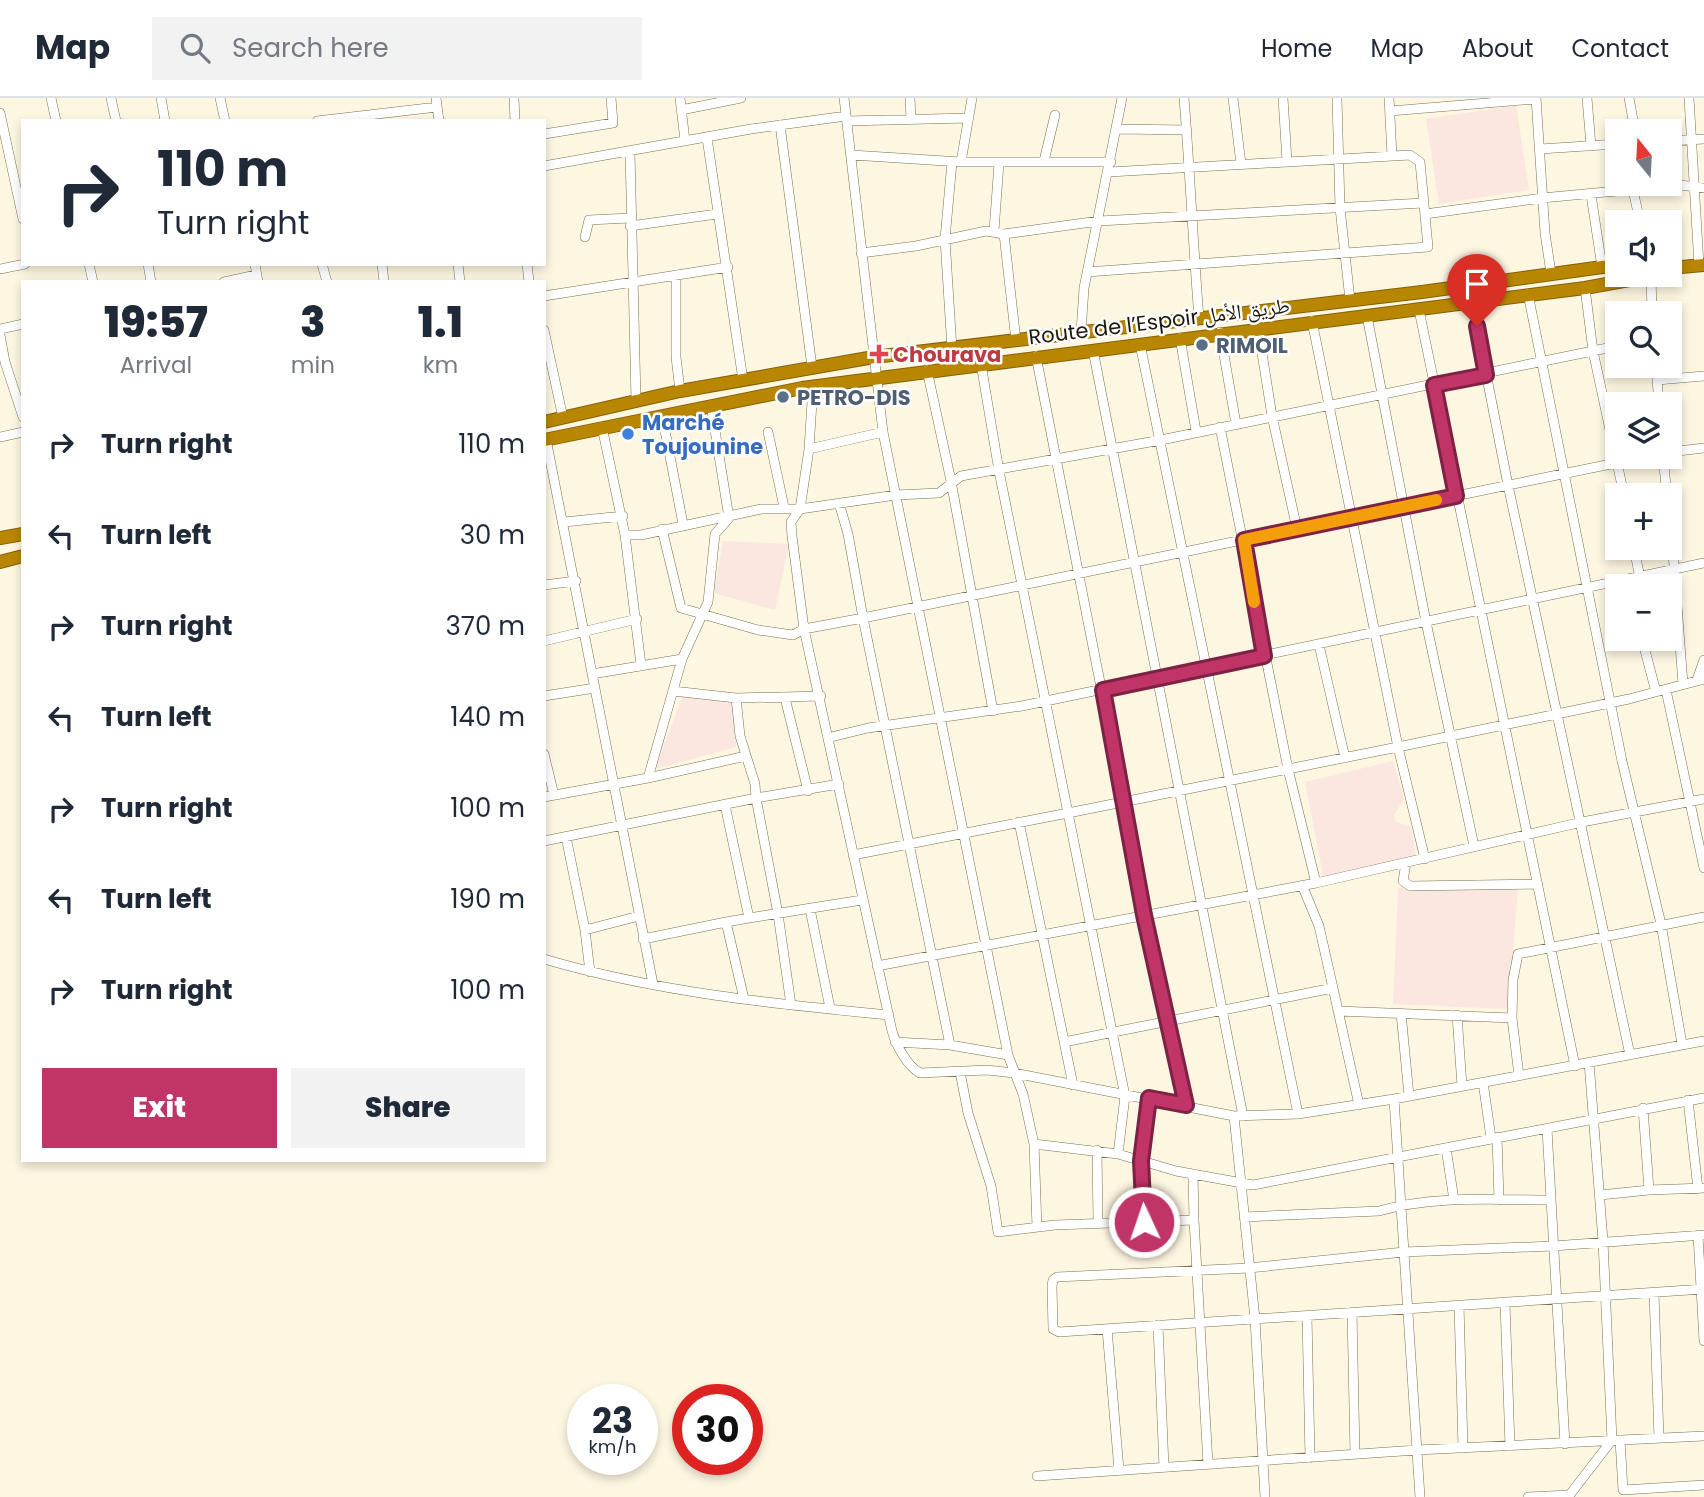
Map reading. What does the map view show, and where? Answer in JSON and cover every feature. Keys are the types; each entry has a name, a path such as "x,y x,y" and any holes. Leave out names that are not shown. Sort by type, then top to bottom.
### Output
{"highway":[{"path":"1682,267 1701,265"},
{"name":"Route de l’Espoir طريق الأمل","path":"546,422 680,391 874,357 1605,267"},
{"name":"Route de l’Espoir طريق الأمل","path":"546,440 813,386 1605,284"},
{"path":"0,538 21,534"},
{"path":"0,562 21,557"}],"street":[{"path":"51,98 56,119"},
{"path":"111,98 116,119"},
{"path":"161,98 166,119"},
{"path":"220,98 225,119"},
{"path":"515,98 515,119"},
{"path":"546,134 612,123 611,98"},
{"path":"680,98 685,141"},
{"path":"844,98 883,432 1008,1055 1028,1110 1034,1144 1037,1227"},
{"path":"910,98 911,119"},
{"path":"952,349 945,239 956,162 972,98"},
{"path":"1081,332 1087,272 1122,98"},
{"path":"1184,98 1199,318"},
{"path":"1233,98 1241,164"},
{"path":"1283,98 1287,161"},
{"path":"1337,98 1343,255 1350,300"},
{"path":"1389,98 1392,156"},
{"path":"1390,111 1435,103 1536,98 1542,198 1551,273"},
{"path":"1587,98 1591,146"},
{"path":"1629,98 1633,119"},
{"path":"1689,98 1693,186 1701,265"},
{"path":"681,110 735,99"},
{"path":"368,118 436,103"},
{"path":"0,113 21,210"},
{"path":"1044,161 1055,115"},
{"path":"546,166 780,125 846,118 969,118"},
{"path":"780,125 812,367"},
{"path":"1117,130 1187,130"},
{"path":"707,138 743,380"},
{"path":"1682,140 1704,139"},
{"path":"1539,149 1605,145"},
{"path":"630,152 636,400"},
{"path":"852,155 956,162 1044,161 1110,167 1190,167 1410,155 1420,162 1429,247 1087,272"},
{"path":"999,163 999,232 1016,341"},
{"path":"1682,186 1704,188"},
{"path":"1425,214 1605,192"},
{"path":"1591,195 1602,267"},
{"path":"861,253 945,239 1099,221 1423,203"},
{"path":"585,237 589,220 630,222 717,214"},
{"path":"0,269 21,265"},
{"path":"546,296 728,267"},
{"path":"677,275 676,357 680,391"},
{"path":"1585,288 1593,351 1605,407"},
{"path":"1528,294 1633,812 1661,924 1682,1044"},
{"path":"1472,302 1532,600 1559,714 1630,1055"},
{"path":"1419,310 1575,1066"},
{"path":"1367,316 1426,622 1474,846"},
{"path":"1312,321 1373,633 1425,859"},
{"path":"0,329 21,324"},
{"path":"1258,328 1272,416 1297,529"},
{"path":"1220,332 1236,424"},
{"path":"0,335 18,384 21,404"},
{"path":"1180,338 1196,431"},
{"path":"546,339 563,418"},
{"path":"1140,344 1298,1114"},
{"path":"625,536 729,518 749,511 800,509 895,495 945,491 951,481 961,476 1161,440 1605,348"},
{"path":"1093,349 1239,1116 1241,1183 1255,1319 1265,1497"},
{"path":"1036,356 1125,803 1144,915 1186,1105"},
{"path":"981,364 999,471 1047,701 1089,925 1115,1032 1125,1096 1118,1154"},
{"path":"927,370 951,481 993,711"},
{"path":"1658,392 1657,380 1704,376"},
{"path":"813,386 809,449 800,509 791,528 804,628 831,737 862,900 895,1042 914,1070 920,1073 987,1070 1014,1073 1239,1116 1298,1114 1394,1099 1704,1041"},
{"path":"712,405 729,518"},
{"path":"662,415 683,524"},
{"path":"602,427 623,516 626,558 642,665"},
{"path":"1220,427 1244,540 1264,656 1316,883"},
{"path":"768,432 784,508"},
{"path":"809,449 883,432"},
{"path":"0,438 21,433"},
{"path":"546,445 576,581 612,786 653,984"},
{"path":"1682,451 1704,448"},
{"path":"662,529 681,608 785,634 796,634 804,628 1133,564 1351,516 1605,465"},
{"path":"546,497 557,495"},
{"path":"839,503 848,534 950,1045"},
{"path":"564,522 623,516"},
{"path":"648,778 682,659 704,614 715,534 718,526 729,518"},
{"path":"1672,560 1683,684"},
{"path":"1656,574 1704,563"},
{"path":"546,585 576,581"},
{"path":"831,737 1047,701 1205,666 1605,586"},
{"path":"546,641 637,619"},
{"path":"1319,645 1345,758"},
{"path":"1646,651 1661,691 1704,868"},
{"path":"592,674 682,659"},
{"path":"853,855 1231,782 1661,691 1700,680 1704,660"},
{"path":"546,696 595,688"},
{"path":"673,691 736,698 821,696"},
{"path":"736,698 738,725 755,784 791,1005"},
{"path":"785,698 808,791"},
{"path":"546,771 549,796 612,786 746,756"},
{"path":"546,841 839,784"},
{"path":"877,966 1316,883 1581,822 1704,799"},
{"path":"725,805 749,918"},
{"path":"1019,822 1073,1085"},
{"path":"566,837 585,930 590,972"},
{"path":"1406,863 1403,881 1410,886 1538,884"},
{"path":"1302,885 1319,926 1359,1105"},
{"path":"643,939 726,922 862,900"},
{"path":"810,909 830,1008"},
{"path":"585,930 639,916"},
{"path":"1520,1076 1512,1018 1513,980 1518,954 1704,917"},
{"path":"726,922 744,999"},
{"path":"546,960 590,972 744,999 889,1016"},
{"path":"1064,1042 1333,988"},
{"path":"1338,1011 1512,1018"},
{"path":"1401,1013 1409,1096"},
{"path":"1457,1016 1462,1086"},
{"path":"895,1042 950,1045 1008,1055"},
{"path":"1589,1062 1616,1440 1623,1493 1669,1493 1704,1485"},
{"path":"960,1072 968,1113 991,1186 997,1230 1001,1233 1037,1227 1194,1220"},
{"path":"1483,1082 1494,1138 1499,1200"},
{"path":"1144,1222 1141,1161 1149,1098"},
{"path":"1034,1144 1097,1150 1193,1174 1253,1185 1704,1098"},
{"path":"1394,1099 1420,1497"},
{"path":"1600,1195 1701,1188 1688,1100"},
{"path":"1643,1108 1649,1190"},
{"path":"1547,1129 1565,1444"},
{"path":"1446,1148 1454,1200"},
{"path":"1097,1150 1098,1223"},
{"path":"1193,1174 1208,1464"},
{"path":"1244,1217 1379,1211 1401,1205 1454,1200 1550,1200"},
{"path":"1702,1289 1557,1301 1055,1331 1053,1280 1250,1268 1404,1252 1553,1246 1701,1235 1704,1341"},
{"path":"1654,1293 1659,1438"},
{"path":"1505,1303 1510,1446"},
{"path":"1459,1305 1464,1448"},
{"path":"1352,1312 1355,1454"},
{"path":"1307,1316 1310,1458"},
{"path":"1158,1325 1164,1467"},
{"path":"1107,1329 1119,1470"},
{"path":"1037,1476 1417,1450 1704,1436"},
{"path":"1528,1497 1568,1496 1616,1440"}],"shaded area":[{"path":"1516,105 1529,190 1439,204 1426,119"},
{"path":"723,541 789,544 775,610 714,593"},
{"path":"684,693 735,700 736,747 655,769"},
{"path":"1393,761 1404,799 1394,815 1396,822 1410,826 1417,859 1324,880 1305,782"},
{"path":"1398,888 1518,888 1508,1009 1393,1004"}],"slow traffic":[{"path":"1254,602 1244,540 1436,500"}],"place":[{"name":"RIMOIL","path":"1202,345"},
{"name":"Chourava","path":"879,354"},
{"name":"PETRO-DIS","path":"783,397"},
{"name":"Marché Toujounine","path":"628,434"}],"route":[{"path":"1144,1222 1141,1161 1149,1098 1186,1105 1144,915 1103,690 1205,666 1264,656 1244,540 1456,496 1434,385 1486,375 1477,326"}]}
